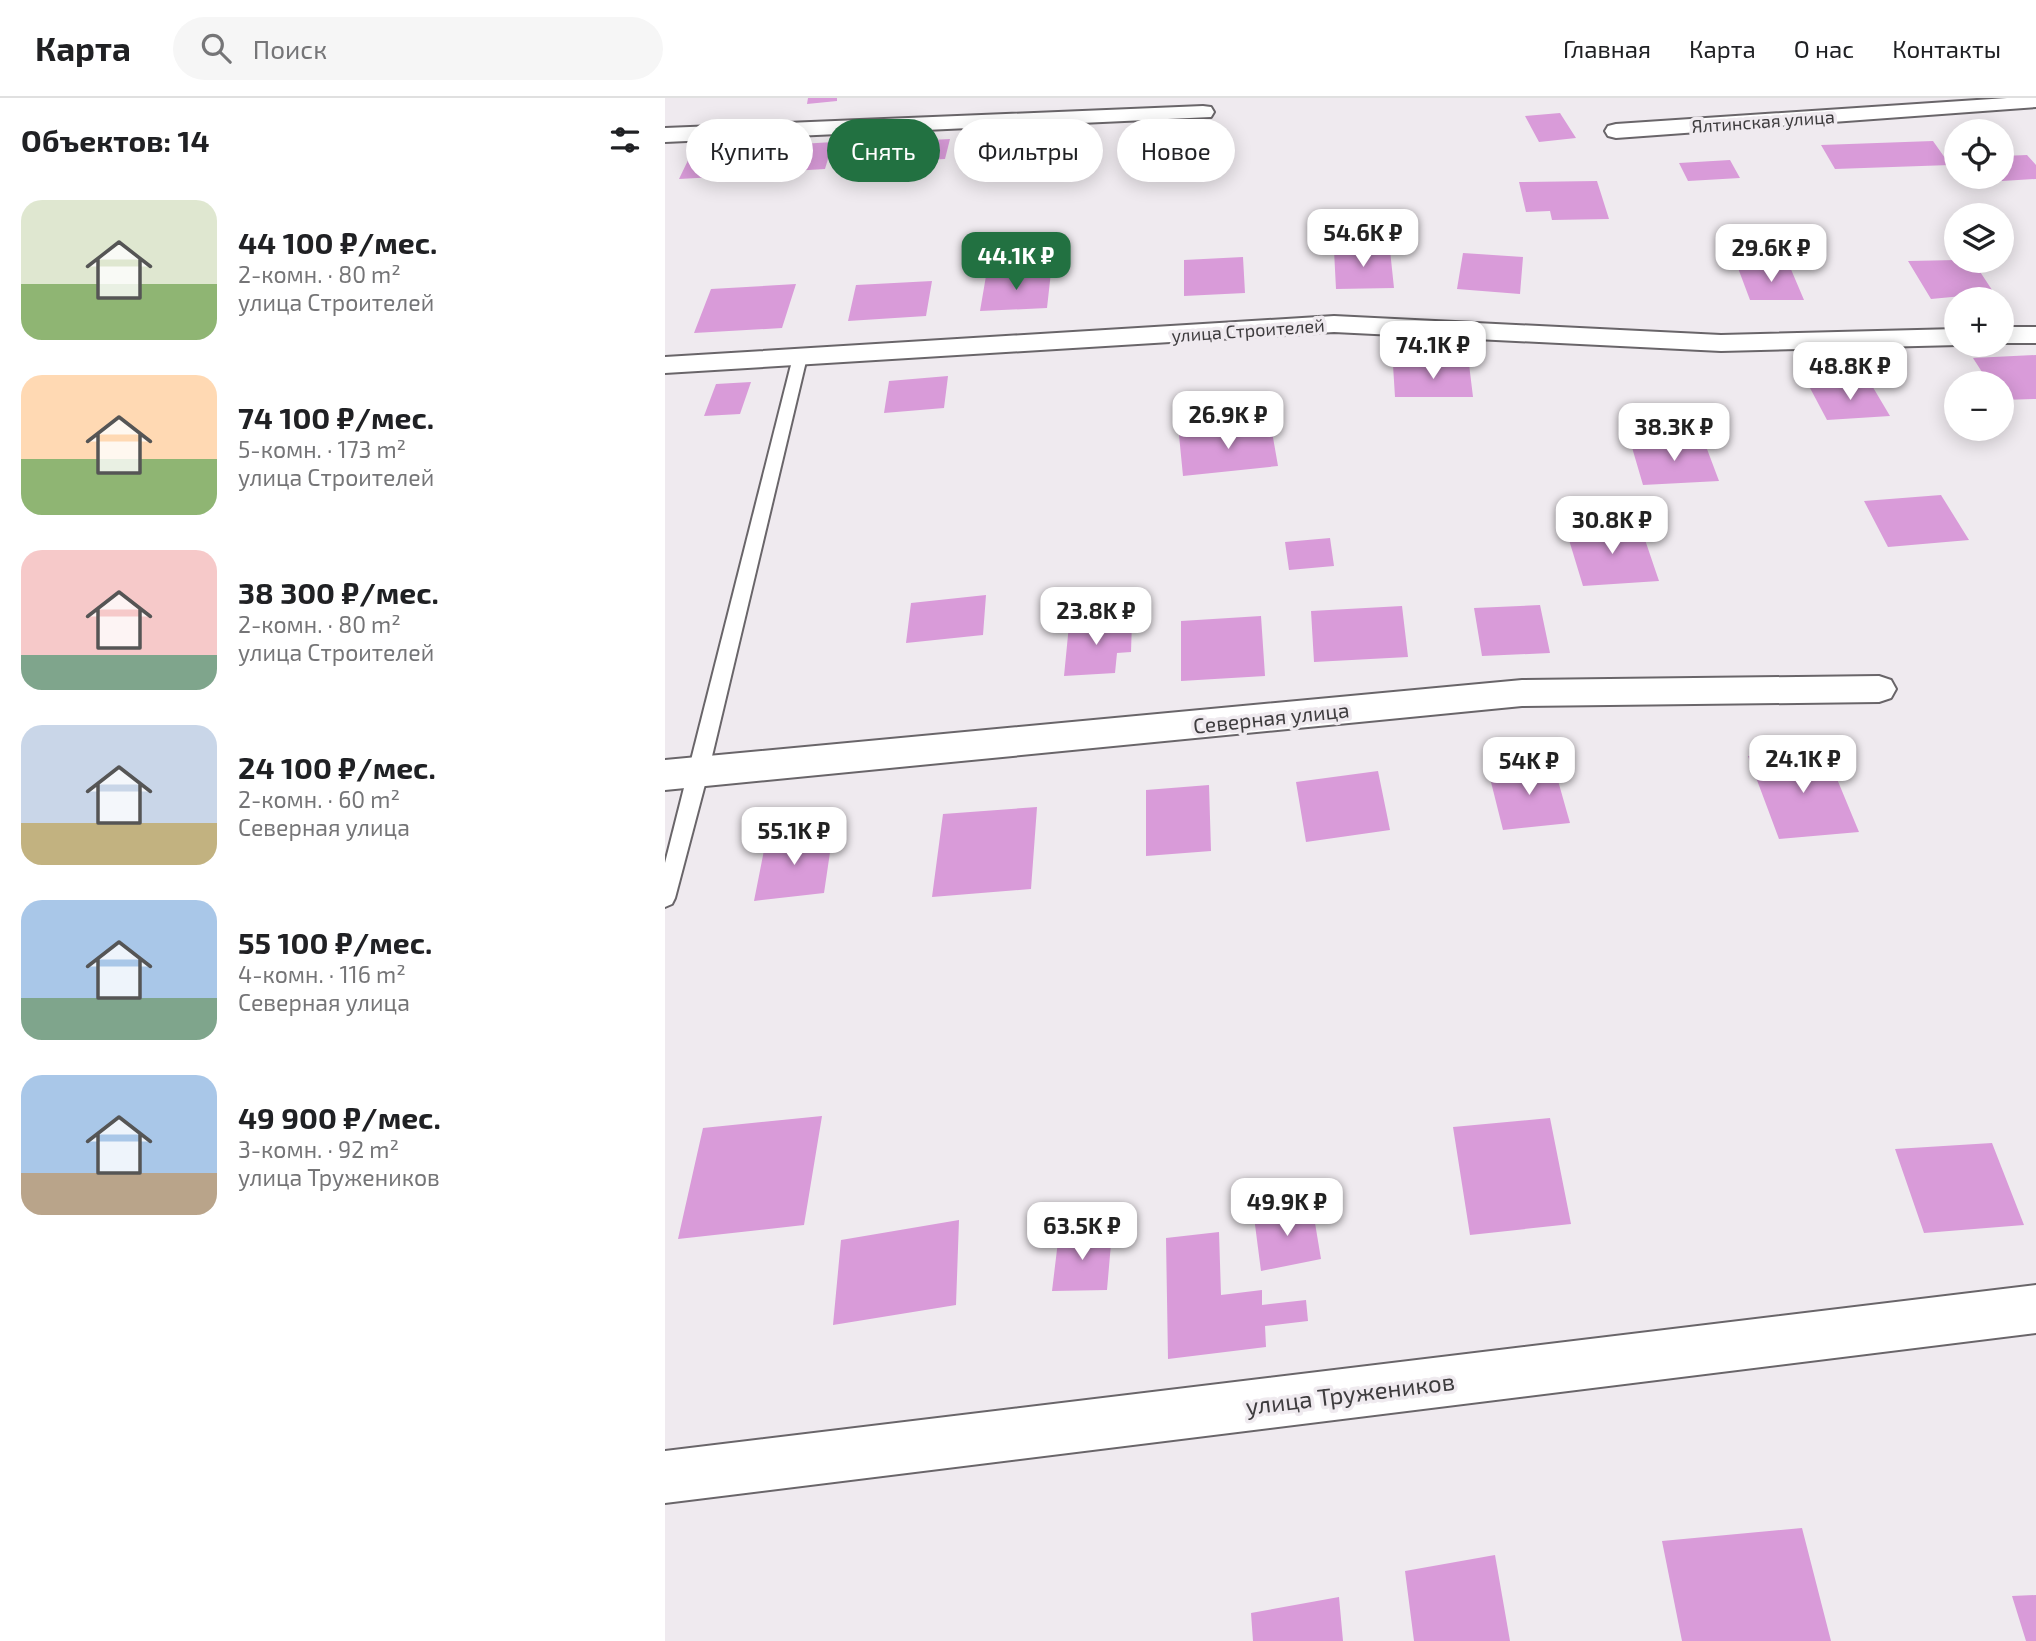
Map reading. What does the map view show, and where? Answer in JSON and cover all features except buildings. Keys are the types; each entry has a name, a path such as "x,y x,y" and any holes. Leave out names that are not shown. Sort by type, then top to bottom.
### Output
{"street":[{"name":"Ялтинская улица","path":"1616,131 2014,104 2036,99"},
{"path":"760,119 762,109"},
{"path":"813,129 1203,112"},
{"path":"665,135 686,134"},
{"name":"улица Строителей","path":"665,365 1335,324 1721,343 1944,337"},
{"path":"2014,335 2036,335"},
{"name":"Северная улица","path":"665,775 1522,693 1878,689"},
{"name":"улица Тружеников","path":"665,1477 2036,1309"}],"lane":[{"path":"665,898 699,773 800,357"}]}
